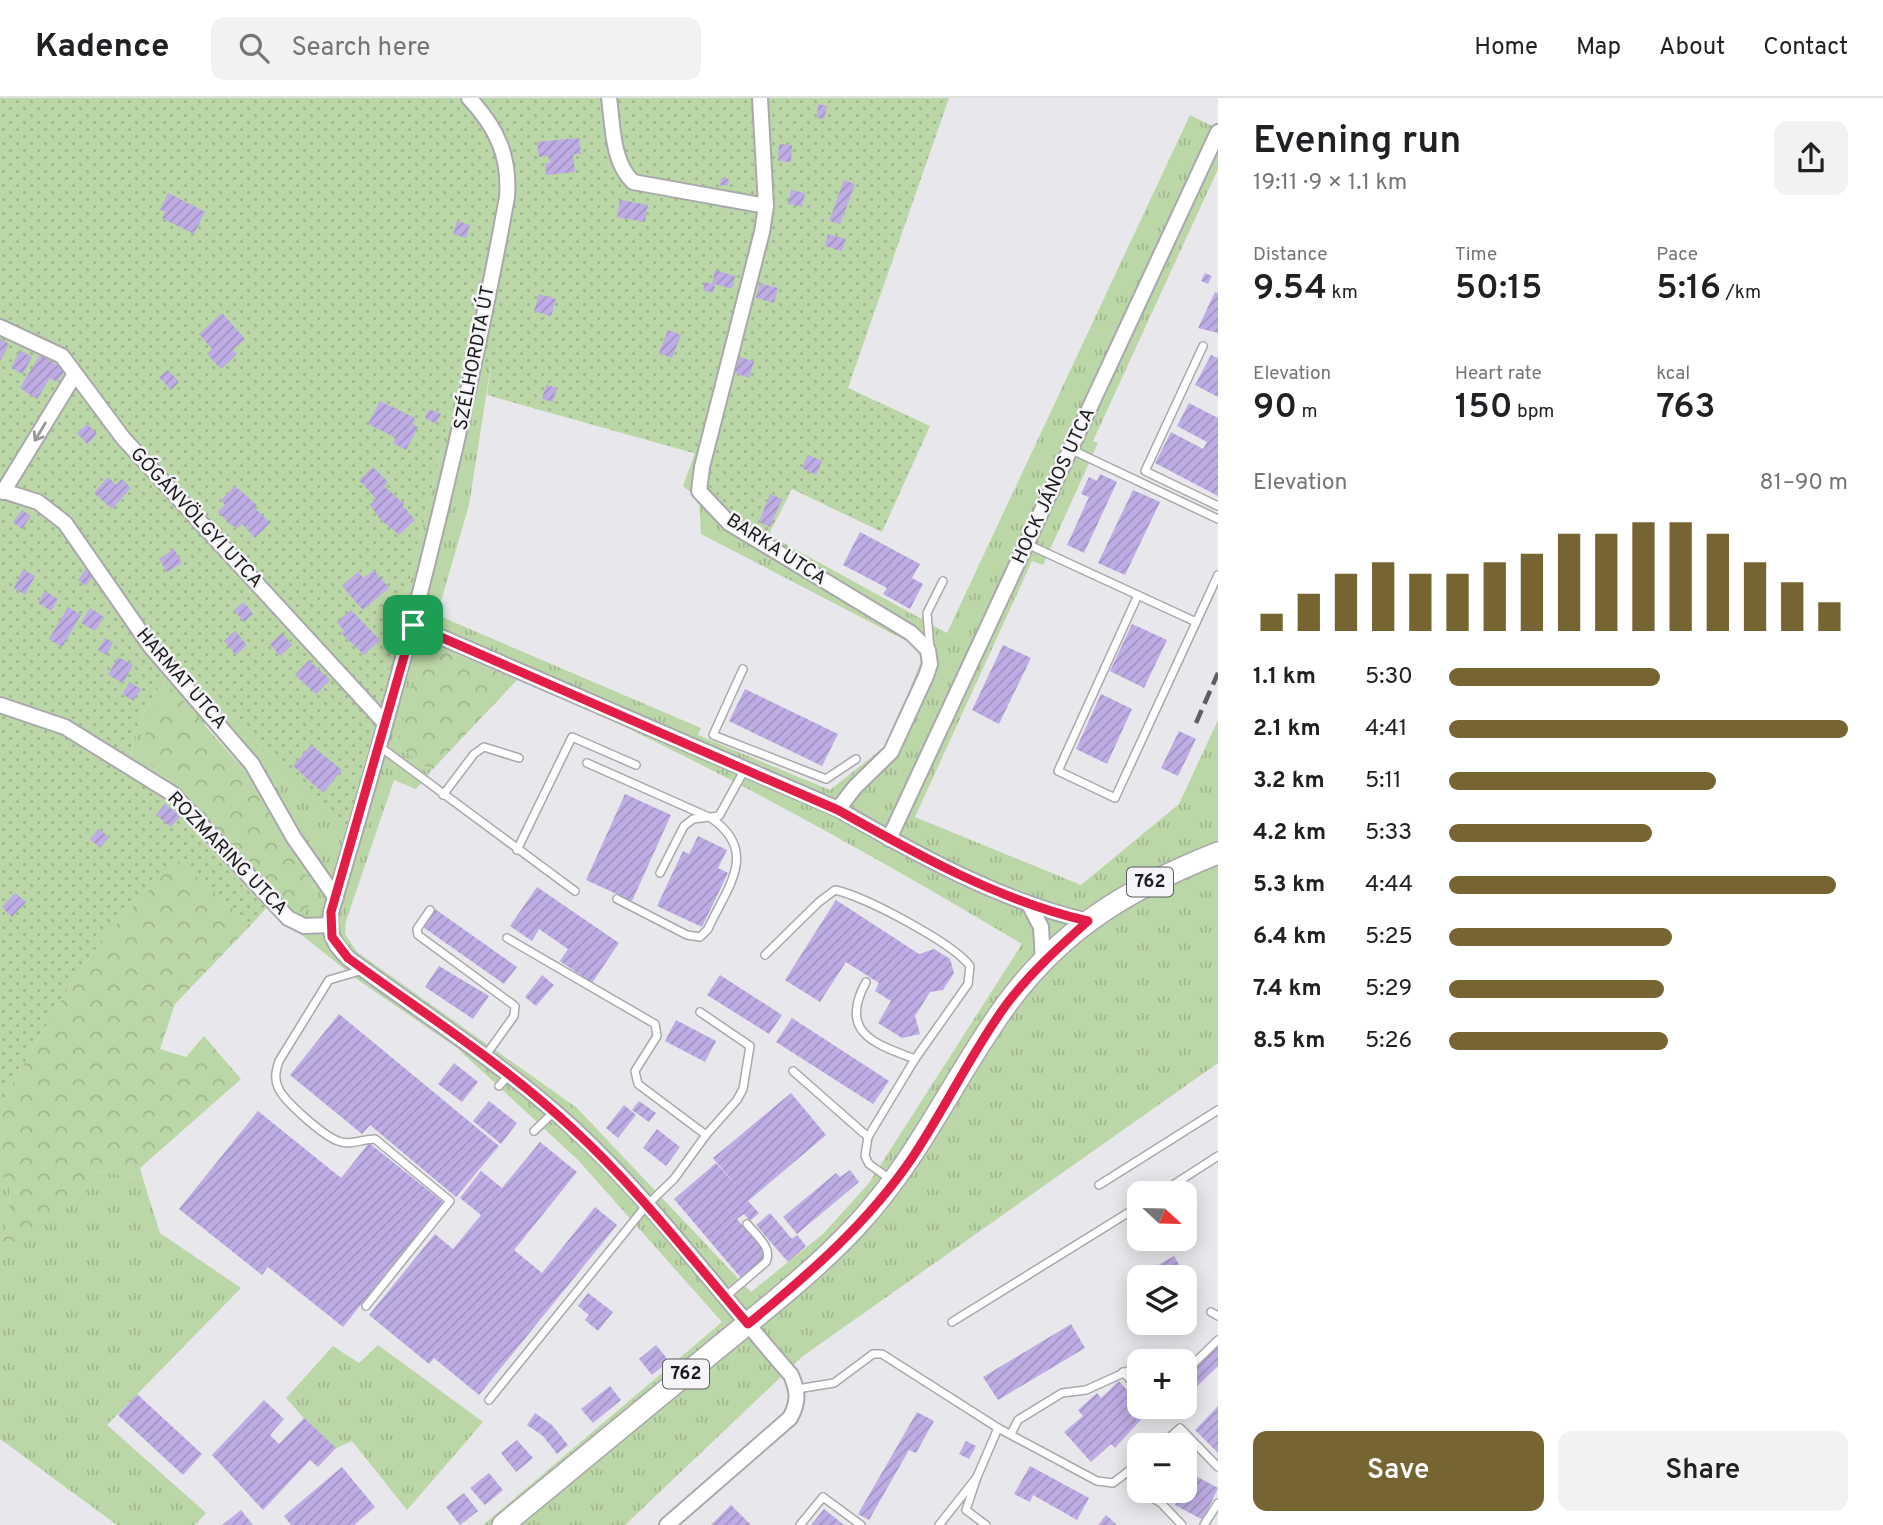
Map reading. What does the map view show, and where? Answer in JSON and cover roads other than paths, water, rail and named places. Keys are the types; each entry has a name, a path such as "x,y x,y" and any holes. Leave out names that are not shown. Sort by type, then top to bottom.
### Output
{"main road":[{"name":"762","path":"503,1525 824,1259 911,1159 1006,1005 1043,961 1088,921 1157,878 1218,853"}],"street":[{"name":"SZÉLHORDTA ÚT","path":"413,625 454,462 507,197 509,175 503,146 486,116 469,98"},
{"path":"609,98 617,155 622,172 633,182 766,206"},
{"name":"BARKA UTCA","path":"760,98 766,206 702,467 699,491 729,523 911,634 923,642 930,657"},
{"name":"HOCK JÁNOS UTCA","path":"889,839 1218,132"},
{"name":"GÓGÁNVÖLGYI UTCA","path":"0,327 62,356 122,438 385,723"},
{"path":"2,491 75,374"},
{"name":"HARMAT UTCA","path":"2,491 38,502 65,523 151,648 252,764 294,838 336,898"},
{"path":"667,1525 790,1418 795,1409 797,1389 791,1375 646,1206 580,1135 486,1055 455,1040 364,970 338,947 329,925 413,625 838,810 889,839 1029,904 1088,921"},
{"path":"838,810 855,787 891,752 926,676 930,657"},
{"name":"ROZMARING UTCA","path":"0,705 65,727 173,794 288,918 304,926 329,925"},
{"path":"1029,904 1042,932 1043,961"}],"lane":[{"path":"1203,346 1145,471 1218,506"},
{"path":"1070,449 1218,519"},
{"path":"1026,544 1196,622"},
{"path":"1138,595 1058,771 1115,798 1218,575"},
{"path":"930,657 927,613 943,581"},
{"path":"743,669 713,735 825,779 856,759"},
{"path":"517,850 572,737 636,765"},
{"path":"724,759 732,743"},
{"path":"379,746 575,891"},
{"path":"443,795 474,754 484,747 519,758"},
{"path":"587,763 711,818 728,830 738,855 735,870 708,929 700,937 687,935 617,899"},
{"path":"660,873 684,826 693,819 711,818 725,810 745,769"},
{"path":"765,955 835,890 901,919 961,956 970,966 968,984 915,1059 868,1137 864,1149 869,1164 894,1181"},
{"path":"430,910 417,929 418,935 515,1006 514,1016 486,1055"},
{"path":"507,938 655,1024 657,1036 635,1071 638,1084 706,1135"},
{"path":"364,970 329,980 279,1061 275,1073 278,1087 287,1102 336,1141 348,1144 361,1139 375,1139 450,1201 446,1210 366,1306"},
{"path":"866,982 856,1012 861,1029 875,1045 915,1059"},
{"path":"489,1400 646,1206 674,1179 706,1135 737,1100 743,1088 750,1046 700,1012"},
{"path":"793,1071 868,1137"},
{"path":"499,1086 509,1075"},
{"path":"1098,1185 1218,1110"},
{"path":"534,1132 554,1112"},
{"path":"1179,1181 1218,1156"},
{"path":"952,1322 1127,1213"},
{"path":"725,1297 766,1262 769,1256 768,1250 747,1224"},
{"path":"1197,1360 1218,1340"},
{"path":"797,1389 834,1383 873,1354 882,1354 998,1428 1102,1483 1113,1483 1127,1472"},
{"path":"1011,1434 1018,1420 1062,1393 1086,1390 1127,1370"},
{"path":"1123,1372 1127,1376"},
{"path":"986,1525 966,1510 998,1428"},
{"path":"1197,1445 1218,1467"},
{"path":"939,1525 977,1477"},
{"path":"800,1525 822,1497 861,1525"},
{"path":"1161,1503 1182,1525"},
{"path":"1204,1525 1218,1503"}],"railway":[{"path":"1196,723 1218,673"}]}
